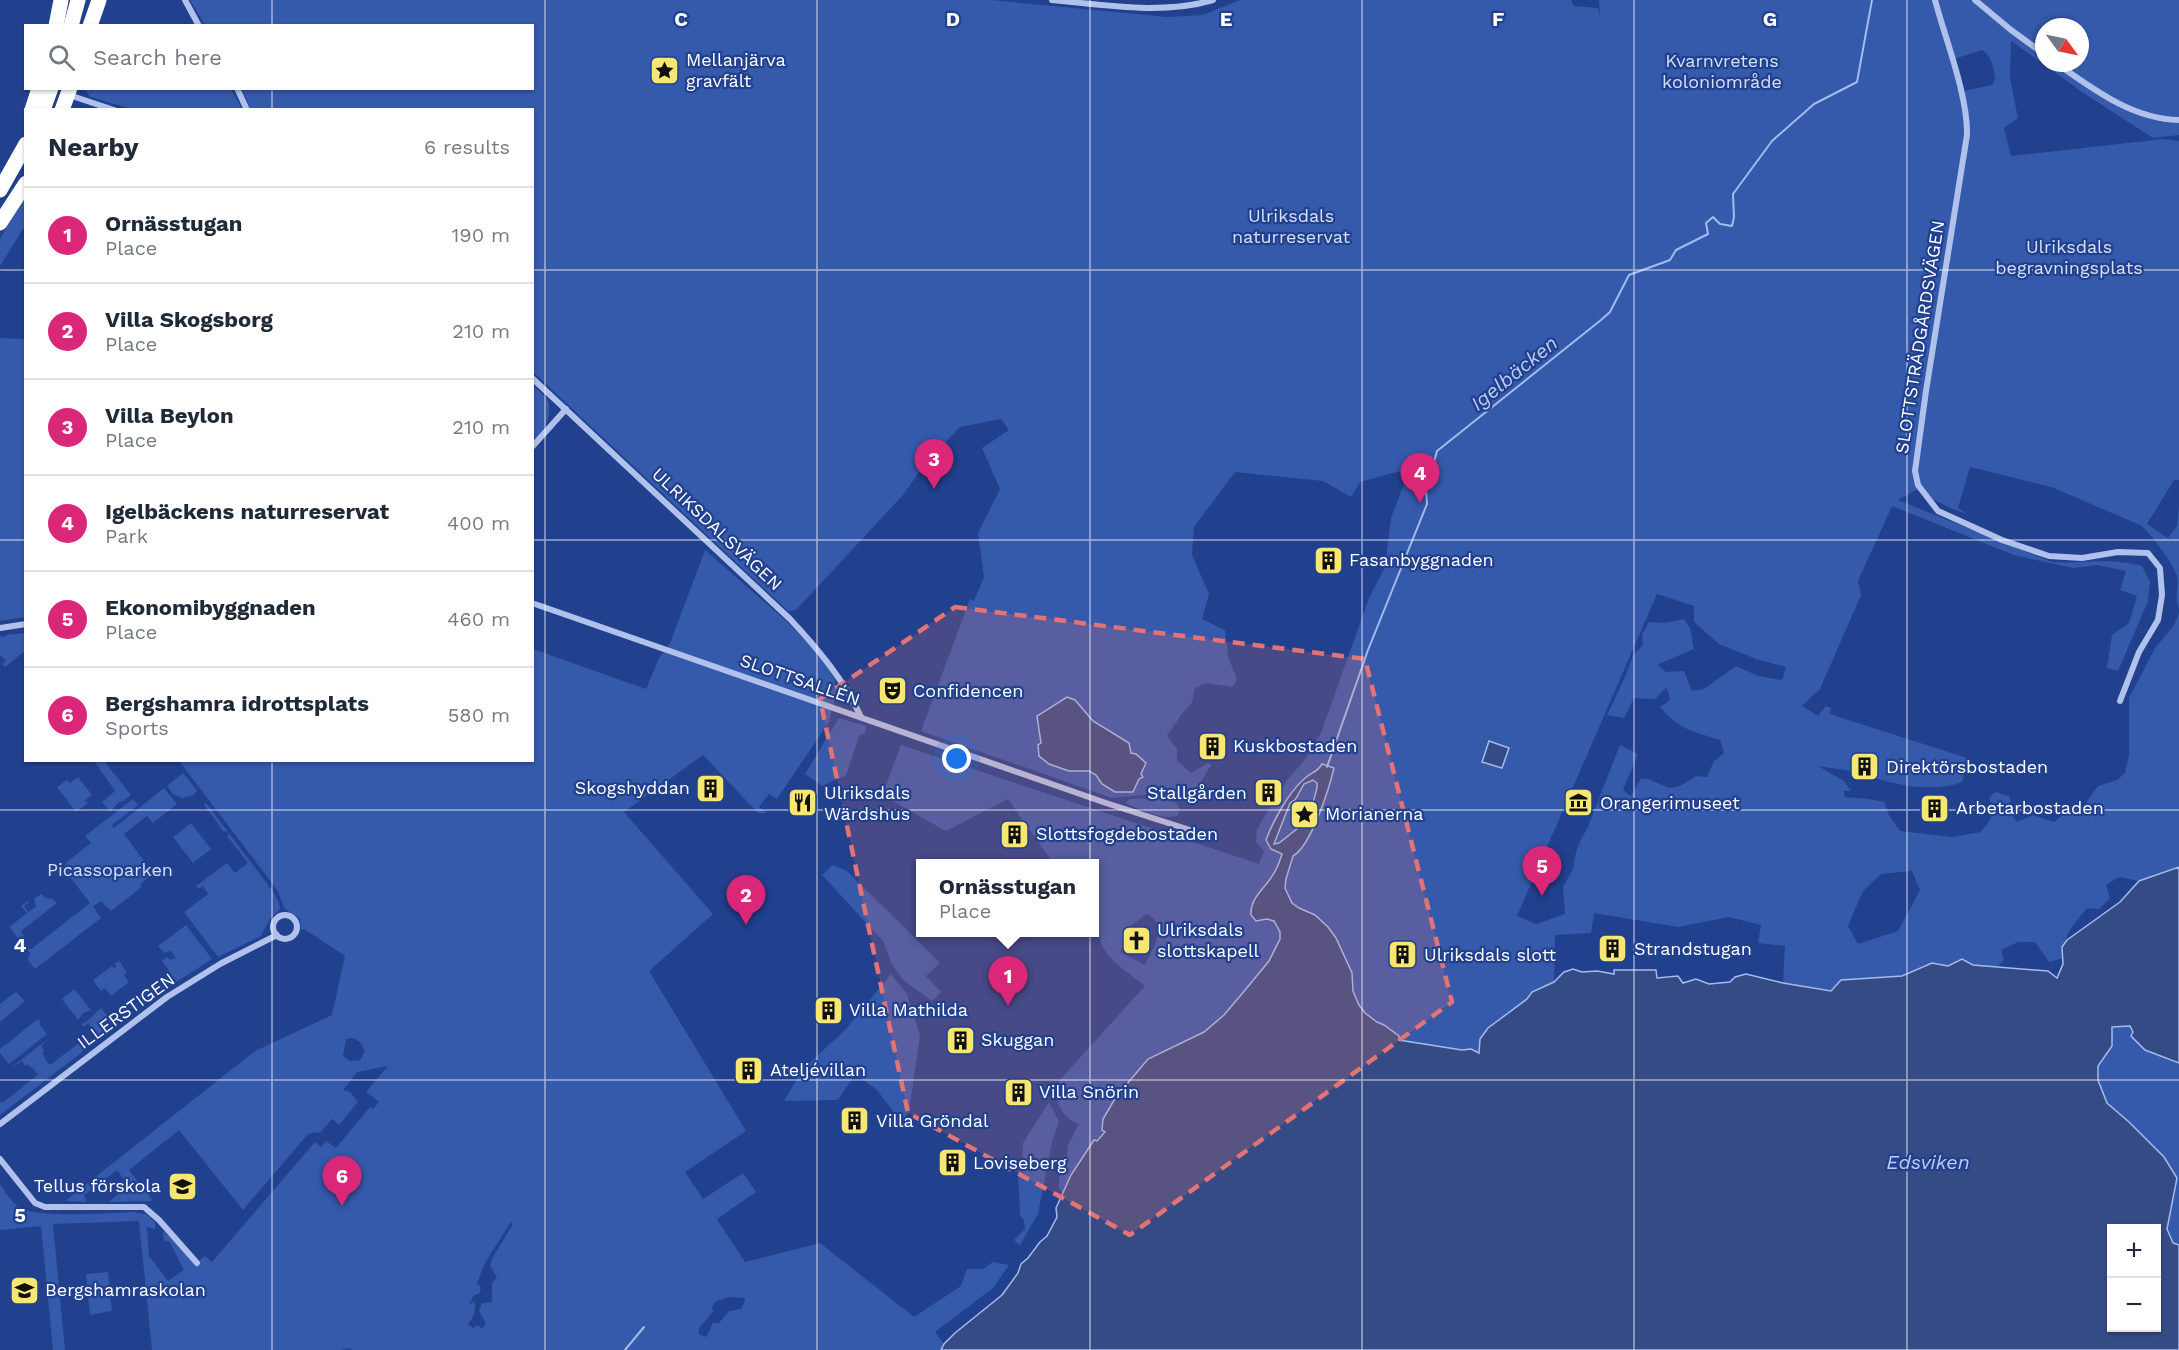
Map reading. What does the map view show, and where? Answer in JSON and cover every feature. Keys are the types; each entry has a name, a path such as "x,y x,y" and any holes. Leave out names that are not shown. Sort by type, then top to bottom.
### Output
{"highway":[{"path":"56,24 61,0"},
{"path":"72,24 78,0"},
{"path":"91,24 98,2"},
{"path":"33,108 38,90"},
{"path":"44,108 50,90"},
{"path":"0,190 22,150"},
{"path":"0,224 24,186"}],"street":[{"path":"185,0 198,24"},
{"path":"1052,0 1166,8 1197,5 1213,0"},
{"name":"SLOTTSTRÄDGÅRDSVÄGEN","path":"1935,0 1968,124 1924,402 1915,471 1918,485 1938,511 2002,540 2049,556 2082,558 2118,552 2148,553 2160,568 2162,595 2158,620 2139,652 2121,701"},
{"path":"1975,0 2035,47"},
{"path":"2070,72 2126,108 2143,115 2179,120"},
{"path":"238,90 246,108"},
{"path":"66,98 106,108"},
{"name":"ULRIKSDALSVÄGEN","path":"534,380 790,619 822,653 852,696 861,717"},
{"path":"534,445 566,409"},
{"name":"SLOTTSALLÉN","path":"534,604 1096,800 1193,831"},
{"path":"0,628 24,624"},
{"name":"ILLERSTIGEN","path":"0,1124 167,997 220,964 277,935"},
{"path":"0,1159 35,1203 45,1207 144,1207 159,1220 197,1263"}],"highlighted area":[{"path":"955,607 1365,659 1452,1002 1130,1235 908,1113 820,699"}],"green space":[{"path":"190,0 991,0 1167,17 1203,15 1240,0 1571,0 1574,6 1598,8 1600,18 1599,0 2179,0 2179,135 2153,138 2054,72 2089,72 2089,18 2035,18 2035,58 2011,41 2010,78 2018,118 2004,128 2011,156 2163,139 2179,141 2179,480 2174,480 2147,524 2168,538 2177,526 2179,503 2179,609 2175,571 2162,550 2142,526 2054,488 1970,467 1958,508 1969,515 1916,490 1898,500 2052,562 2108,561 2142,566 2150,582 2148,601 2118,671 2107,668 2112,635 2129,623 2137,596 2120,590 2126,571 2097,565 2073,568 2014,555 1892,506 1858,581 1861,595 1820,689 1802,706 1818,716 1826,706 1831,708 1830,714 1967,758 1962,782 1941,787 1906,785 1875,778 1879,762 1856,756 1851,771 1818,766 1844,781 1851,791 1844,791 1845,797 1884,802 1889,815 1900,831 1952,837 1981,832 1991,816 1992,808 1989,798 1995,792 2009,796 2011,801 2005,806 2017,822 2033,815 2054,822 2066,812 2076,816 2098,786 2117,780 2125,773 2129,755 2129,698 2155,648 2174,625 2179,612 2179,867 2139,881 2119,877 2106,885 2110,898 2099,909 2087,908 2071,928 2062,947 2064,958 2049,962 2035,942 2018,942 2001,950 2004,960 1997,967 1972,965 1962,959 1948,966 1932,963 1902,976 1842,980 1831,991 1783,983 1785,946 1758,943 1761,925 1729,917 1678,927 1594,913 1591,933 1555,935 1554,982 1532,992 1527,999 1498,1020 1480,1039 1479,1053 1471,1049 1462,1050 1399,1040 1398,1036 1365,1013 1228,1011 1204,1032 1148,1059 1116,1097 1103,1119 1106,1131 1097,1141 1094,1141 1076,1166 1062,1193 1059,1188 1059,1178 1066,1163 1068,1145 1079,1124 1063,1113 1060,1108 1057,1083 1145,986 1111,958 1101,944 1099,936 1099,859 1050,859 1008,799 946,831 882,795 901,745 1259,864 1264,851 1256,842 1257,829 1287,780 1303,762 1321,733 1369,598 1385,567 1391,518 1407,476 1400,471 1360,482 1351,497 1323,481 1235,472 1194,527 1192,555 1209,594 1202,619 1225,630 1228,657 1237,679 1233,687 1207,683 1195,688 1192,703 1167,736 1177,749 1177,761 1191,773 1208,763 1211,765 1188,804 1181,795 1172,792 1112,798 921,731 970,599 974,601 984,577 978,533 1000,489 982,448 1009,430 1001,419 960,427 927,461 903,495 796,610 788,611 534,373 534,108 250,108 242,90 534,90 534,24 204,24","holes":["1982,50 1990,59 1995,80 1992,85 1964,91 1954,59","1657,594 1694,606 1694,622 1719,644 1756,659 1786,667 1782,680 1758,676 1736,666 1704,689 1692,691 1684,671 1666,672 1657,665 1694,649 1690,628 1684,619 1664,623 1649,622 1642,634 1643,645 1633,655 1607,715 1624,718 1634,698 1655,699 1667,687 1670,700 1660,707 1680,725 1720,740 1724,753 1714,761 1707,777 1696,776 1680,786 1669,788 1641,778 1631,796 1623,790 1638,754 1620,745 1576,852 1573,869 1563,887 1565,914 1536,924 1517,916","1075,700 1093,721 1129,743 1131,753 1146,763 1141,775 1142,779 1102,784 1088,772 1069,771 1041,744","1912,871 1920,890 1898,931 1858,944 1848,926 1863,891 1881,874","1147,914 1157,924 1157,938 1145,965 1120,952 1132,924"]},
{"path":"86,90 232,90 241,108 128,108 90,97"},
{"path":"24,198 24,229 0,266 0,239"},
{"path":"0,338 24,339 24,617 0,621"},
{"path":"534,387 546,397 549,405 548,417 534,443"},
{"path":"705,550 785,620 820,655 835,680 836,694 829,722 777,799 769,794 759,807 767,813 758,813 703,755 624,812 713,914 649,971 746,1131 685,1172 703,1199 743,1173 756,1192 717,1219 710,1209 745,1262 820,1243 914,1317 961,1286 967,1269 983,1269 993,1262 1009,1265 993,1288 935,1332 944,1344 941,1350 352,1350 350,1348 340,1350 152,1350 139,1221 53,1224 65,1350 53,1350 41,1226 0,1230 0,1184 14,1204 38,1213 132,1212 146,1214 155,1222 155,1229 147,1227 149,1256 168,1281 184,1270 169,1241 164,1241 163,1231 197,1263 205,1256 212,1262 315,1142 321,1147 326,1141 336,1148 370,1107 373,1109 379,1102 366,1092 388,1066 357,1072 343,1090 350,1092 358,1102 339,1125 332,1119 320,1133 308,1134 243,1210 179,1130 129,1170 153,1201 109,1202 128,1185 117,1170 84,1195 87,1202 65,1201 255,1051 332,1015 345,956 304,929 301,930 300,919 284,908 278,891 180,762 534,762 534,649 646,689 659,658 670,643","holes":["353,1038 360,1042 365,1051 360,1060 350,1061 343,1056 346,1039","511,1222 513,1224 490,1266 497,1277 492,1283 492,1302 482,1303 479,1311 486,1323 482,1329 478,1325 473,1328 468,1324 474,1313 475,1304 474,1302 469,1304 474,1295 479,1294 481,1288 477,1283 486,1261","728,1297 744,1298 741,1309 729,1311 719,1323 712,1323 706,1337 699,1334 699,1328 713,1312 712,1307 715,1302"]},
{"path":"24,633 24,652 5,667 2,664 6,661 0,655 0,636 6,637 6,635"},
{"path":"839,718 866,726 865,734 860,734 846,775 822,786 805,774"},
{"path":"95,762 105,762 131,795 122,802 120,801 110,812 102,802 115,791"},
{"path":"183,773 197,791 194,795 182,798 173,794 167,786"},
{"path":"78,777 92,795 85,800 88,803 76,812 57,787 67,780 70,783"},
{"name":"Picassoparken","path":"164,788 177,804 153,823 147,816 124,834 147,865 143,869 149,877 140,884 142,887 111,911 101,901 93,906 101,918 35,969 28,960 30,953 23,944 30,950 90,903 63,868 67,862 91,843 85,836 133,799 138,805 112,825 114,828"},
{"path":"1164,798 1176,803 1180,809 1178,815 1159,816 1125,803 1130,799"},
{"path":"206,803 272,890 280,909 270,919 261,936 218,957 184,912 208,894 203,886 199,889 196,886 227,863 235,873 248,863 227,836 229,834 224,832 204,805"},
{"path":"191,823 211,849 193,863 173,837"},
{"path":"833,865 847,871 940,963 926,976 941,992 932,1001 903,980 892,964 883,941 822,875"},
{"path":"41,894 57,903 21,931 24,936 21,942 9,927 27,913 21,906 28,901 24,906 28,912 36,907 34,899"},
{"path":"186,925 212,959 149,1003 145,995 172,975 162,961 167,957 170,960 176,958 171,951 164,953 158,946"},
{"path":"119,961 127,972 124,975 129,982 111,996 105,988 101,991 93,980 112,966 116,967 114,964"},
{"path":"891,974 907,994 920,1036 909,1111 904,1121 898,1118 877,1090 855,1074 838,1100 784,1101 803,1069 846,1029"},
{"path":"74,989 91,1010 83,1013 78,1020 62,999"},
{"path":"16,992 25,1001 0,1022 0,1004"},
{"path":"101,1008 116,1027 95,1043 93,1040 98,1036 88,1023 84,1027 81,1024"},
{"path":"38,1019 47,1034 9,1064 0,1053 0,1049"},
{"path":"2130,1026 2133,1032 2174,1062 2179,1063 2179,1245 2173,1243 2167,1229 2177,1178 2164,1157 2107,1103 2098,1080 2098,1066 2112,1046 2112,1027"},
{"path":"52,1036 41,1046 44,1058 50,1065 83,1040 89,1047 0,1115 0,1101 2,1103 38,1075 32,1067 28,1064 25,1066 22,1061 8,1070"},
{"path":"1049,1102 1059,1122 1052,1142 1038,1214 1020,1245 1014,1240 1025,1229 1020,1215 1018,1176 1022,1164 1023,1143"},
{"path":"108,1272 112,1311 90,1315 86,1274"}],"water":[{"path":"1067,697 1075,700 1093,721 1129,743 1131,753 1136,754 1146,763 1141,774 1143,777 1139,779 1133,792 1115,792 1102,784 1096,775 1089,771 1069,771 1049,764 1039,756 1038,745 1041,743 1037,716"},
{"path":"1489,741 1509,748 1502,768 1482,762"},
{"name":"Edsviken","path":"1322,764 1334,768 1313,829 1300,850 1293,856 1285,888 1292,903 1315,915 1336,938 1352,973 1353,991 1365,1013 1399,1036 1399,1040 1462,1050 1471,1049 1479,1053 1480,1039 1488,1028 1527,999 1532,992 1554,982 1564,972 1573,969 1582,972 1597,971 1614,974 1614,970 1656,970 1657,978 1678,976 1683,983 1696,979 1709,984 1730,982 1735,977 1746,974 1831,991 1841,980 1902,976 1932,963 1948,966 1962,959 1973,965 2048,971 2057,978 2063,964 2062,947 2067,940 2120,902 2139,881 2179,867 2179,1063 2145,1050 2131,1036 2133,1032 2130,1026 2112,1027 2112,1046 2098,1066 2098,1080 2107,1103 2164,1157 2177,1178 2167,1229 2173,1243 2179,1245 2179,1350 941,1350 955,1333 1002,1295 1018,1273 1021,1264 1047,1236 1057,1217 1056,1208 1071,1175 1094,1140 1097,1141 1105,1132 1102,1130 1103,1119 1116,1097 1148,1059 1204,1032 1224,1015 1269,961 1280,939 1280,932 1274,921 1267,919 1256,921 1251,915 1253,903 1271,878 1282,854 1271,849 1266,840 1287,799 1307,776","holes":["1313,780 1317,783 1313,803 1298,828 1279,843 1274,844 1290,803 1295,800 1304,784"]}],"waterway":[{"name":"Igelbäcken","path":"1327,767 1368,650 1427,504 1426,490 1437,451 1610,312 1629,275 1670,260 1676,250 1708,234 1706,223 1713,217 1720,224 1732,226 1733,194 1772,141 1814,104 1857,82 1872,0"},
{"path":"625,1350 644,1327"}],"place":[{"name":"Mellanjärva gravfält","path":"665,70"},
{"name":"Villa Beylon","path":"934,489"},
{"name":"Igelbäckens naturreservat","path":"1420,503"},
{"name":"Fasanbyggnaden","path":"1328,560"},
{"name":"Confidencen","path":"892,691"},
{"name":"Kuskbostaden","path":"1212,746"},
{"name":"Direktörsbostaden","path":"1865,767"},
{"name":"Skogshyddan","path":"711,788"},
{"name":"Stallgården","path":"1268,793"},
{"name":"Ulriksdals Wärdshus","path":"803,803"},
{"name":"Orangerimuseet","path":"1579,803"},
{"name":"Arbetarbostaden","path":"1935,808"},
{"name":"Morianerna","path":"1304,814"},
{"name":"Slottsfogdebostaden","path":"1015,834"},
{"name":"Ekonomibyggnaden","path":"1542,896"},
{"name":"Villa Skogsborg","path":"746,925"},
{"name":"Ulriksdals slottskapell","path":"1136,940"},
{"name":"Strandstugan","path":"1613,949"},
{"name":"Ulriksdals slott","path":"1403,955"},
{"name":"Ornässtugan","path":"1008,1006"},
{"name":"Villa Mathilda","path":"828,1010"},
{"name":"Skuggan","path":"960,1040"},
{"name":"Ateljévillan","path":"749,1070"},
{"name":"Villa Snörin","path":"1018,1092"},
{"name":"Villa Gröndal","path":"855,1121"},
{"name":"Loviseberg","path":"952,1163"},
{"name":"Tellus förskola","path":"182,1186"},
{"name":"Bergshamra idrottsplats","path":"342,1206"},
{"name":"Bergshamraskolan","path":"24,1290"}],"park label":[{"name":"Kvarnvretens koloniområde","path":"1722,71"},
{"name":"Ulriksdals naturreservat","path":"1291,226"},
{"name":"Ulriksdals begravningsplats","path":"2069,257"}]}
